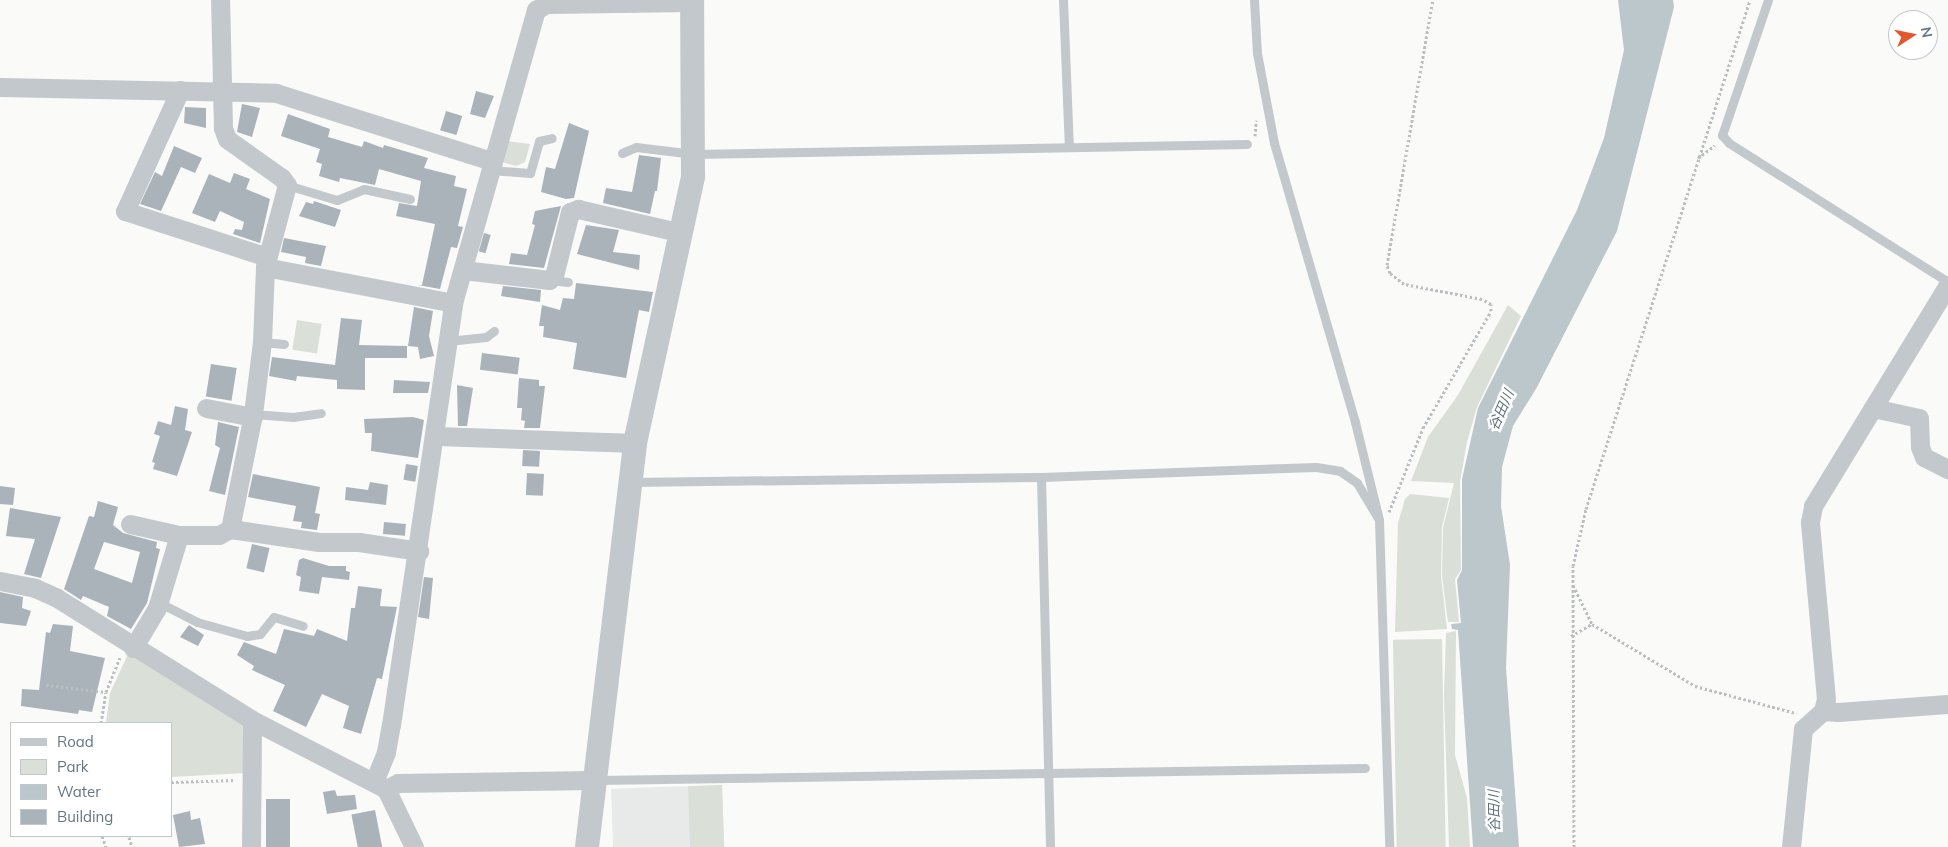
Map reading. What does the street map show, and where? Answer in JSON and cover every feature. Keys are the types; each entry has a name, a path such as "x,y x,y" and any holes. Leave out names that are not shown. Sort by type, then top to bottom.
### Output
{"street":[{"path":"220,0 223,128 227,139 282,178 287,185 266,262 262,342 253,415 230,529"},
{"path":"414,847 380,785 419,551 453,303 536,10 546,4 692,1 694,154 682,233 634,444 586,847"},
{"path":"0,87 276,93 491,166"},
{"path":"180,90 125,211 266,262 453,303"},
{"path":"463,270 558,281 554,276 570,212 578,210 682,233"},
{"path":"1791,847 1801,740 1808,723 1823,711 1826,699 1810,522 1813,506 1948,283"},
{"path":"206,408 253,415"},
{"path":"1872,408 1919,418 1920,447 1924,457 1948,469"},
{"path":"436,436 634,444"},
{"path":"130,524 179,535 219,535 230,529 319,542 359,542 419,551"},
{"path":"129,646 158,602 179,535"},
{"path":"0,581 36,588 57,598 129,646 252,720 380,785 398,783 594,780"},
{"path":"1823,711 1838,712 1948,704"},
{"path":"251,847 252,720"}],"lane":[{"path":"1063,0 1069,147"},
{"path":"1254,0 1256,53 1274,143 1324,309 1379,520 1389,847"},
{"path":"1768,0 1722,135 1729,143 1948,283"},
{"path":"491,166 530,173 539,141 552,138"},
{"path":"622,153 636,147 694,154 1247,144"},
{"path":"287,185 338,200 364,189 410,199"},
{"path":"448,341 486,337 494,332"},
{"path":"262,342 284,344"},
{"path":"253,415 292,417 321,413"},
{"path":"630,482 1041,477 1316,467 1340,471 1357,483 1379,520"},
{"path":"1041,477 1050,847"},
{"path":"158,602 197,622 248,636 260,634 274,616 304,626"},
{"path":"594,780 1365,768"}],"path":[{"path":"1379,520 1395,503 1423,428 1491,310 1491,304 1482,299 1404,284 1390,273 1387,264 1433,0"},
{"path":"1574,847 1572,582 1586,509 1750,0"},
{"path":"1698,159 1722,135"},
{"path":"1572,582 1592,624 1695,686 1785,709 1798,714 1808,723"},
{"path":"1571,636 1592,624"},
{"path":"102,722 106,692 129,646"},
{"path":"46,685 106,692"},
{"path":"172,782 253,780"},
{"path":"129,837 132,847"}],"shaded area":[{"path":"722,785 724,847 613,847 611,789"}],"green space":[{"path":"506,141 530,144 525,162 516,166 502,162"},
{"path":"1508,305 1521,316 1477,407 1467,442 1460,482 1461,570 1455,579 1459,622 1448,622 1442,576 1443,528 1454,483 1411,481 1428,437 1458,395"},
{"path":"297,320 322,324 317,354 292,350"},
{"path":"1410,494 1449,498 1442,527 1441,576 1447,629 1395,632 1398,523 1405,499"},
{"path":"1456,631 1455,755 1467,798 1470,847 1449,847 1444,696 1446,633"},
{"path":"1442,639 1446,847 1397,847 1393,640"},
{"path":"129,652 246,723 246,773 172,777 172,722 106,722 110,693"},
{"path":"722,785 724,847 690,847 688,786"}],"water":[{"name":"谷田川","path":"1618,0 1673,0 1674,7 1617,231 1536,389 1513,426 1502,467 1501,506 1510,565 1506,668 1519,847 1473,847 1458,630 1452,629 1451,624 1461,623 1457,580 1462,570 1462,479 1478,408 1577,210 1604,138 1624,50"}],"building":[{"path":"476,91 494,96 485,118 470,114"},
{"path":"242,104 260,108 252,137 237,132"},
{"path":"185,107 206,108 206,128 184,123"},
{"path":"446,111 462,116 456,135 440,130"},
{"path":"288,114 330,129 328,137 362,147 364,141 383,148 384,145 428,158 424,168 456,176 454,186 467,189 458,226 463,227 457,248 451,247 440,289 418,285 422,285 435,224 396,216 399,203 417,206 421,181 379,169 375,185 340,178 339,182 319,176 322,164 316,162 320,149 281,136"},
{"path":"569,123 589,131 574,198 566,199 541,192 546,167 555,169"},
{"path":"174,146 202,158 195,173 181,167 161,211 140,204 155,172 162,176"},
{"path":"639,155 661,158 657,191 655,191 650,214 603,203 606,188 632,192"},
{"path":"234,173 250,179 246,189 270,199 260,243 233,234 235,229 242,230 244,222 220,211 215,222 192,213 209,174 230,183"},
{"path":"314,201 341,210 335,227 299,216 306,202 313,204"},
{"path":"561,206 544,268 509,264 511,253 527,255 535,225 532,224 535,211"},
{"path":"586,225 619,230 613,252 640,255 639,270 577,254"},
{"path":"484,233 491,235 485,253 479,251"},
{"path":"284,238 326,246 321,266 305,263 306,257 281,252"},
{"path":"576,283 653,292 649,312 639,310 626,378 573,369 577,343 543,337 544,326 539,326 542,305 560,310 563,298 574,299"},
{"path":"503,286 541,290 540,302 501,296"},
{"path":"414,307 433,311 429,336 434,356 420,359 418,347 408,346"},
{"path":"341,318 362,320 359,345 407,346 407,358 365,358 365,390 337,389 337,380 297,376 296,381 269,376 272,357 335,365"},
{"path":"482,353 520,358 518,375 480,370"},
{"path":"211,364 237,368 232,401 206,397"},
{"path":"519,378 539,380 539,386 545,386 540,428 524,428 525,421 521,420 522,408 517,408"},
{"path":"394,380 430,382 428,393 393,393"},
{"path":"457,385 473,388 467,426 458,426"},
{"path":"175,406 188,409 185,430 192,432 177,476 153,469 155,463 152,462 160,436 154,434 158,421 171,425"},
{"path":"413,417 424,420 418,458 371,451 372,433 365,433 364,419"},
{"path":"218,422 239,427 225,495 209,491 220,448 215,445"},
{"path":"523,450 540,451 539,467 522,466"},
{"path":"406,464 418,466 415,482 403,480"},
{"path":"527,473 544,474 543,496 526,495"},
{"path":"253,474 320,487 315,513 320,514 317,530 301,528 302,522 293,521 296,506 248,497"},
{"path":"370,482 388,485 386,505 345,500 346,487 368,490"},
{"path":"0,486 15,488 13,505 0,504"},
{"path":"98,501 118,507 113,525 123,533 157,542 156,548 160,549 147,603 131,629 107,616 109,607 83,596 81,600 64,589 89,516 94,517","holes":["104,542 140,552 132,583 94,569"]},
{"path":"10,508 61,517 41,578 24,574 35,539 6,536"},
{"path":"384,522 406,524 405,536 383,534"},
{"path":"252,544 270,548 264,572 246,568"},
{"path":"303,558 329,566 346,566 346,571 350,572 349,580 322,577 319,594 299,591 301,577 296,575 299,560"},
{"path":"424,577 433,578 429,619 418,617"},
{"path":"358,586 382,589 380,606 397,607 382,679 377,678 361,734 343,728 349,706 322,694 306,727 273,711 285,685 252,670 254,666 237,655 244,642 276,654 284,629 314,636 317,629 347,641 351,608 355,608"},
{"path":"0,592 23,597 22,608 31,611 26,626 0,623"},
{"path":"53,624 73,626 70,651 105,658 92,712 79,710 78,714 21,706 22,689 39,690 46,632 50,633"},
{"path":"189,625 204,635 198,646 180,637"},
{"path":"335,790 337,796 355,795 357,809 327,814 323,792"},
{"path":"266,799 290,799 290,847 266,847"},
{"path":"375,810 382,847 358,847 351,815"},
{"path":"190,811 191,820 200,818 205,844 179,847 173,815"}]}
